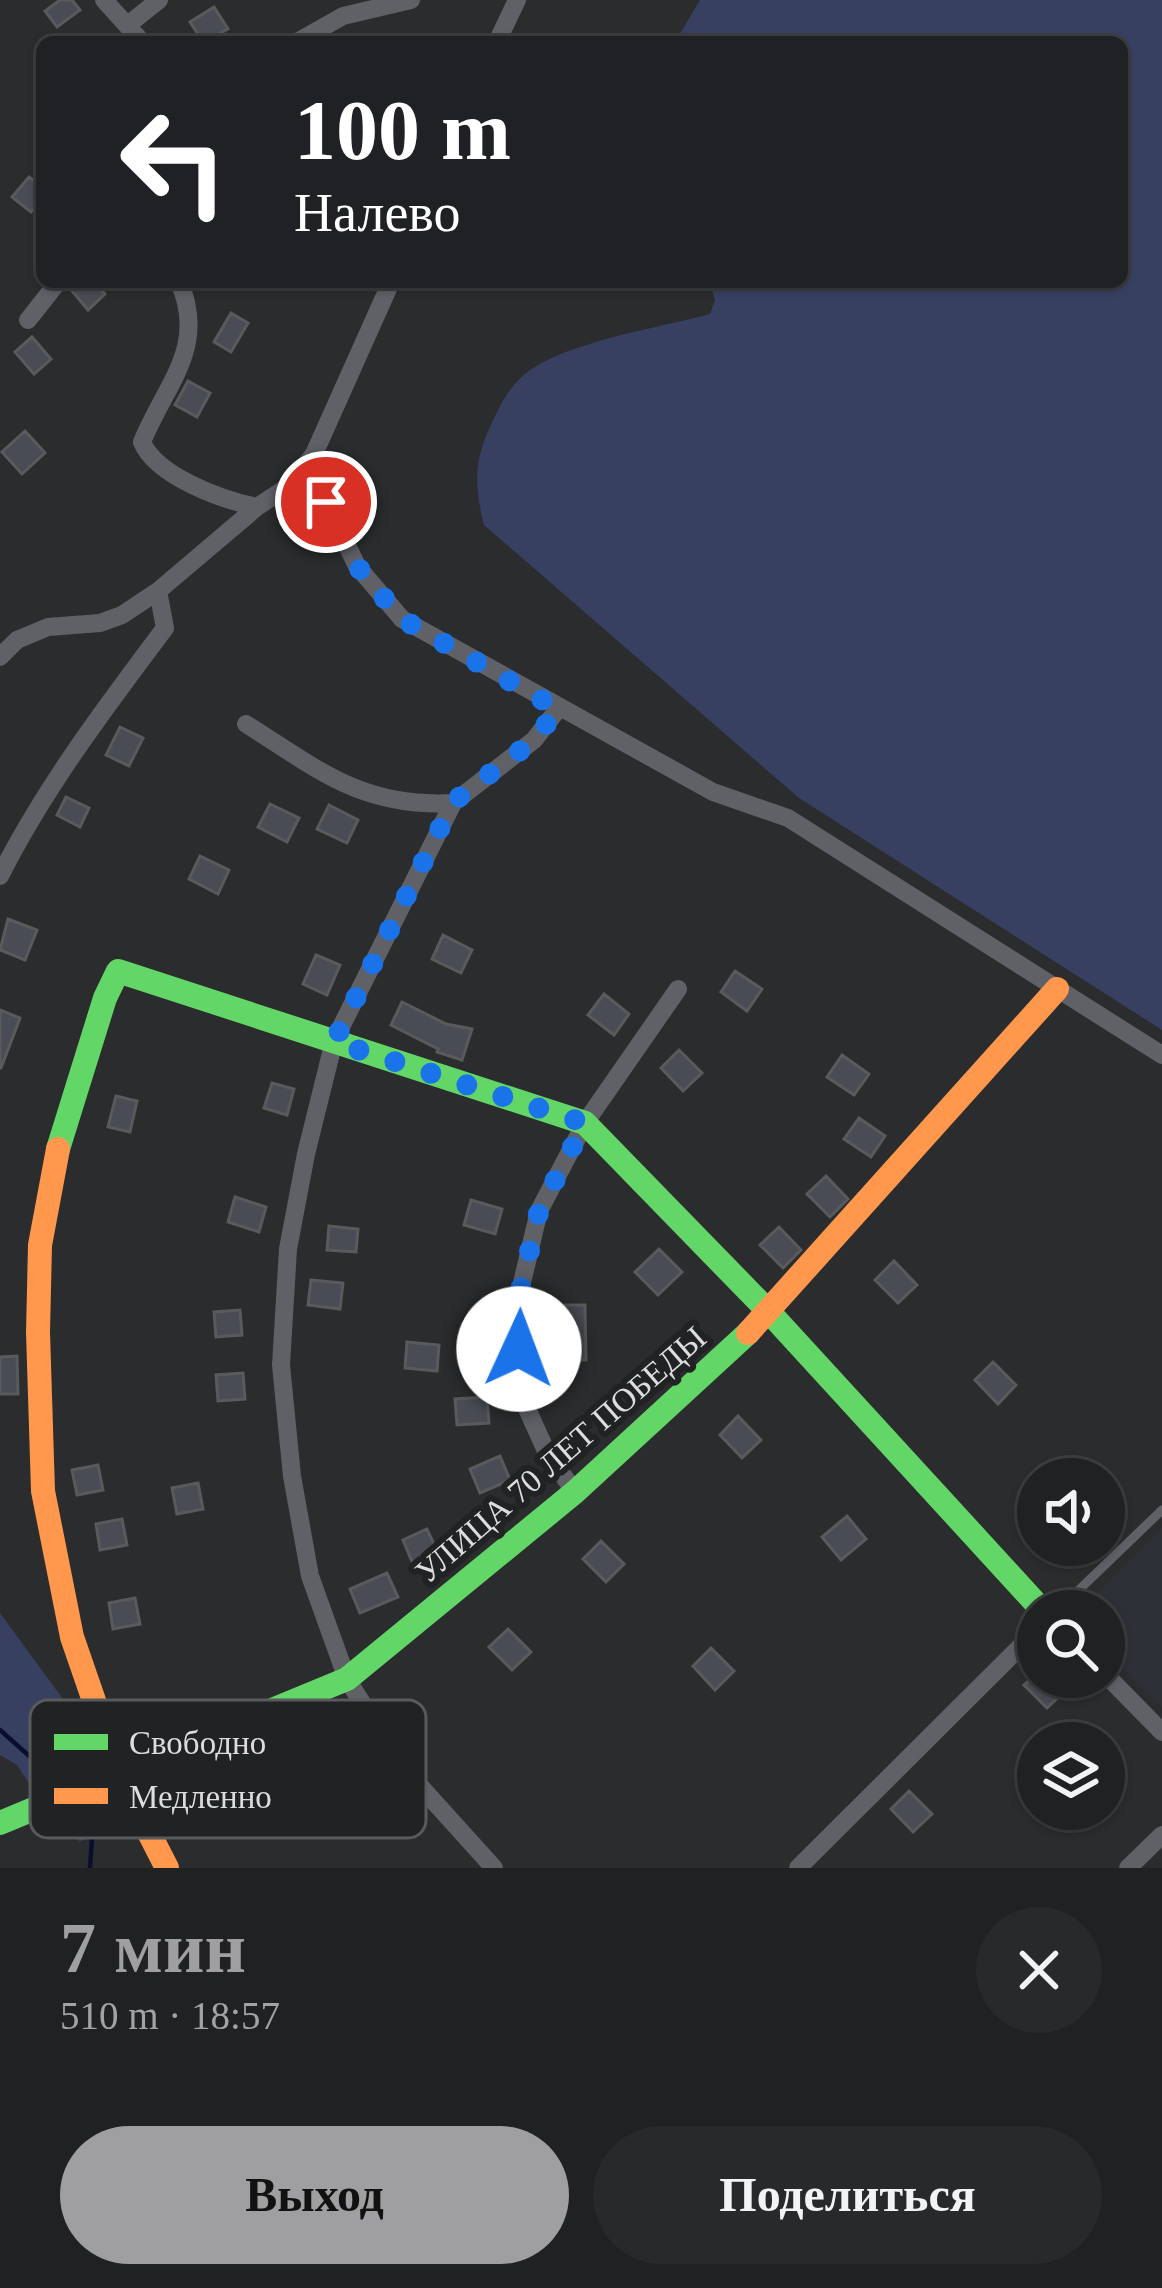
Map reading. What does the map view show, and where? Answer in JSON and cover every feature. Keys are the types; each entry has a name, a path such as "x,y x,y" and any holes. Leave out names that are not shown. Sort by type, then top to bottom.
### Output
{"street":[{"path":"104,0 138,36"},
{"path":"129,24 159,0"},
{"path":"308,36 343,16 411,0"},
{"path":"500,36 517,0"},
{"path":"28,320 53,288"},
{"path":"182,288 188,302 188,350 142,442 146,453 194,486 256,507"},
{"path":"0,657 17,640 48,627 100,623 122,615 289,486 314,454 388,288"},
{"path":"314,454 326,502 357,566 402,619 713,792 788,818 1162,1055"},
{"path":"0,877 22,832 83,738 165,628 158,591"},
{"path":"361,1700 347,1678 310,1576 292,1476 281,1365 288,1249 306,1154 334,1042 453,802 534,740 558,709"},
{"path":"246,724 335,781 382,800 413,805 453,802"},
{"path":"94,1700 72,1637 43,1491 40,1245 55,1159 105,998 118,971 585,1123 770,1313 1024,1590"},
{"path":"575,1492 548,1453 528,1411 519,1349 521,1287 539,1211 585,1123 678,989"},
{"name":"УЛИЦА 70 ЛЕТ ПОБЕДЫ","path":"296,1700 347,1678 575,1492 770,1313 1057,989"},
{"path":"797,1868 1017,1650"},
{"path":"1125,1694 1162,1732"},
{"path":"426,1793 494,1868"},
{"name":"УЛИЦА 70 ЛЕТ ПОБЕДЫ","path":"0,1823 30,1811"},
{"path":"1128,1868 1162,1835"},
{"path":"152,1838 167,1868"}],"lane":[{"path":"1079,1590 1162,1510"}],"shaded area":[{"path":"700,0 1162,0 1162,1030 799,798 484,525 477,487 484,440 519,379 563,353 710,314 715,300 712,288 1128,288 1128,36 679,36"},
{"path":"1162,1528 1162,1707 1125,1670 1125,1590 1100,1590"},
{"path":"0,1613 64,1700 30,1700 30,1785 17,1765 0,1755"}],"building":[{"path":"60,0 72,0 80,10 57,27 45,11"},
{"path":"214,7 228,29 215,36 199,36 190,22"},
{"path":"29,177 36,182 36,206 31,212 12,197"},
{"path":"100,288 105,294 88,310 72,291"},
{"path":"231,313 248,323 231,352 214,342"},
{"path":"32,337 51,359 34,374 15,352"},
{"path":"188,381 210,393 197,417 175,405"},
{"path":"25,431 45,453 22,474 2,452"},
{"path":"120,727 143,738 129,766 106,755"},
{"path":"66,797 89,808 80,827 57,815"},
{"path":"270,804 299,818 287,842 258,827"},
{"path":"329,805 358,820 347,843 317,829"},
{"path":"200,856 229,870 218,894 189,879"},
{"path":"8,919 37,930 25,960 0,950"},
{"path":"443,935 472,950 461,973 432,959"},
{"path":"316,955 340,965 327,995 303,984"},
{"path":"735,971 762,989 747,1011 721,992"},
{"path":"604,994 629,1014 614,1035 588,1015"},
{"path":"402,1002 446,1024 472,1029 462,1060 437,1052 391,1025"},
{"path":"0,1010 20,1018 1,1068 0,1068"},
{"path":"679,1050 702,1073 683,1091 661,1068"},
{"path":"842,1055 869,1074 854,1095 827,1077"},
{"path":"272,1083 294,1089 287,1115 264,1108"},
{"path":"116,1096 137,1101 130,1132 108,1127"},
{"path":"859,1118 885,1136 871,1157 844,1139"},
{"path":"826,1176 848,1199 830,1217 807,1194"},
{"path":"235,1197 266,1207 259,1232 228,1222"},
{"path":"471,1200 502,1209 495,1234 464,1225"},
{"path":"329,1226 358,1229 356,1252 327,1250"},
{"path":"779,1227 801,1250 783,1268 760,1245"},
{"path":"659,1249 682,1272 658,1295 635,1272"},
{"path":"894,1261 917,1285 898,1303 875,1280"},
{"path":"311,1280 343,1283 340,1309 308,1305"},
{"path":"552,1305 585,1305 586,1360 552,1360"},
{"path":"240,1310 242,1335 216,1337 214,1312"},
{"path":"407,1342 439,1345 437,1371 405,1368"},
{"path":"17,1356 18,1394 0,1394 0,1357"},
{"path":"993,1362 1016,1385 998,1404 975,1380"},
{"path":"243,1373 245,1399 218,1401 216,1375"},
{"path":"487,1397 489,1423 457,1425 455,1399"},
{"path":"738,1416 761,1440 742,1458 720,1435"},
{"path":"500,1456 510,1480 480,1493 470,1469"},
{"path":"98,1465 103,1490 77,1495 72,1470"},
{"path":"198,1483 203,1509 177,1514 172,1488"},
{"path":"847,1516 866,1539 841,1560 822,1537"},
{"path":"122,1519 127,1545 100,1550 96,1524"},
{"path":"427,1529 438,1553 413,1564 403,1540"},
{"path":"601,1541 624,1564 606,1582 583,1559"},
{"path":"387,1573 398,1597 360,1613 350,1589"},
{"path":"135,1598 140,1624 113,1629 109,1603"},
{"path":"508,1629 531,1652 512,1670 489,1647"},
{"path":"711,1648 734,1671 715,1690 693,1666"},
{"path":"1037,1698 1058,1698 1047,1708"},
{"path":"909,1791 932,1814 913,1832 891,1809"}],"waterway":[{"path":"0,1730 30,1757"},
{"path":"90,1868 92,1838"}],"traffic: fast":[{"path":"58,1149 105,998 118,971 585,1123 770,1313 1024,1590"},
{"path":"296,1700 347,1679 575,1492 748,1333"},
{"path":"0,1823 30,1811"}],"traffic: slow":[{"path":"748,1333 1057,989"},
{"path":"58,1149 40,1245 43,1491 72,1637 94,1700"},
{"path":"152,1838 167,1868"}],"route":[{"path":"326,502 357,566 402,619 558,709 534,740 453,802 334,1042 585,1123 539,1211 521,1287 519,1349"}]}
